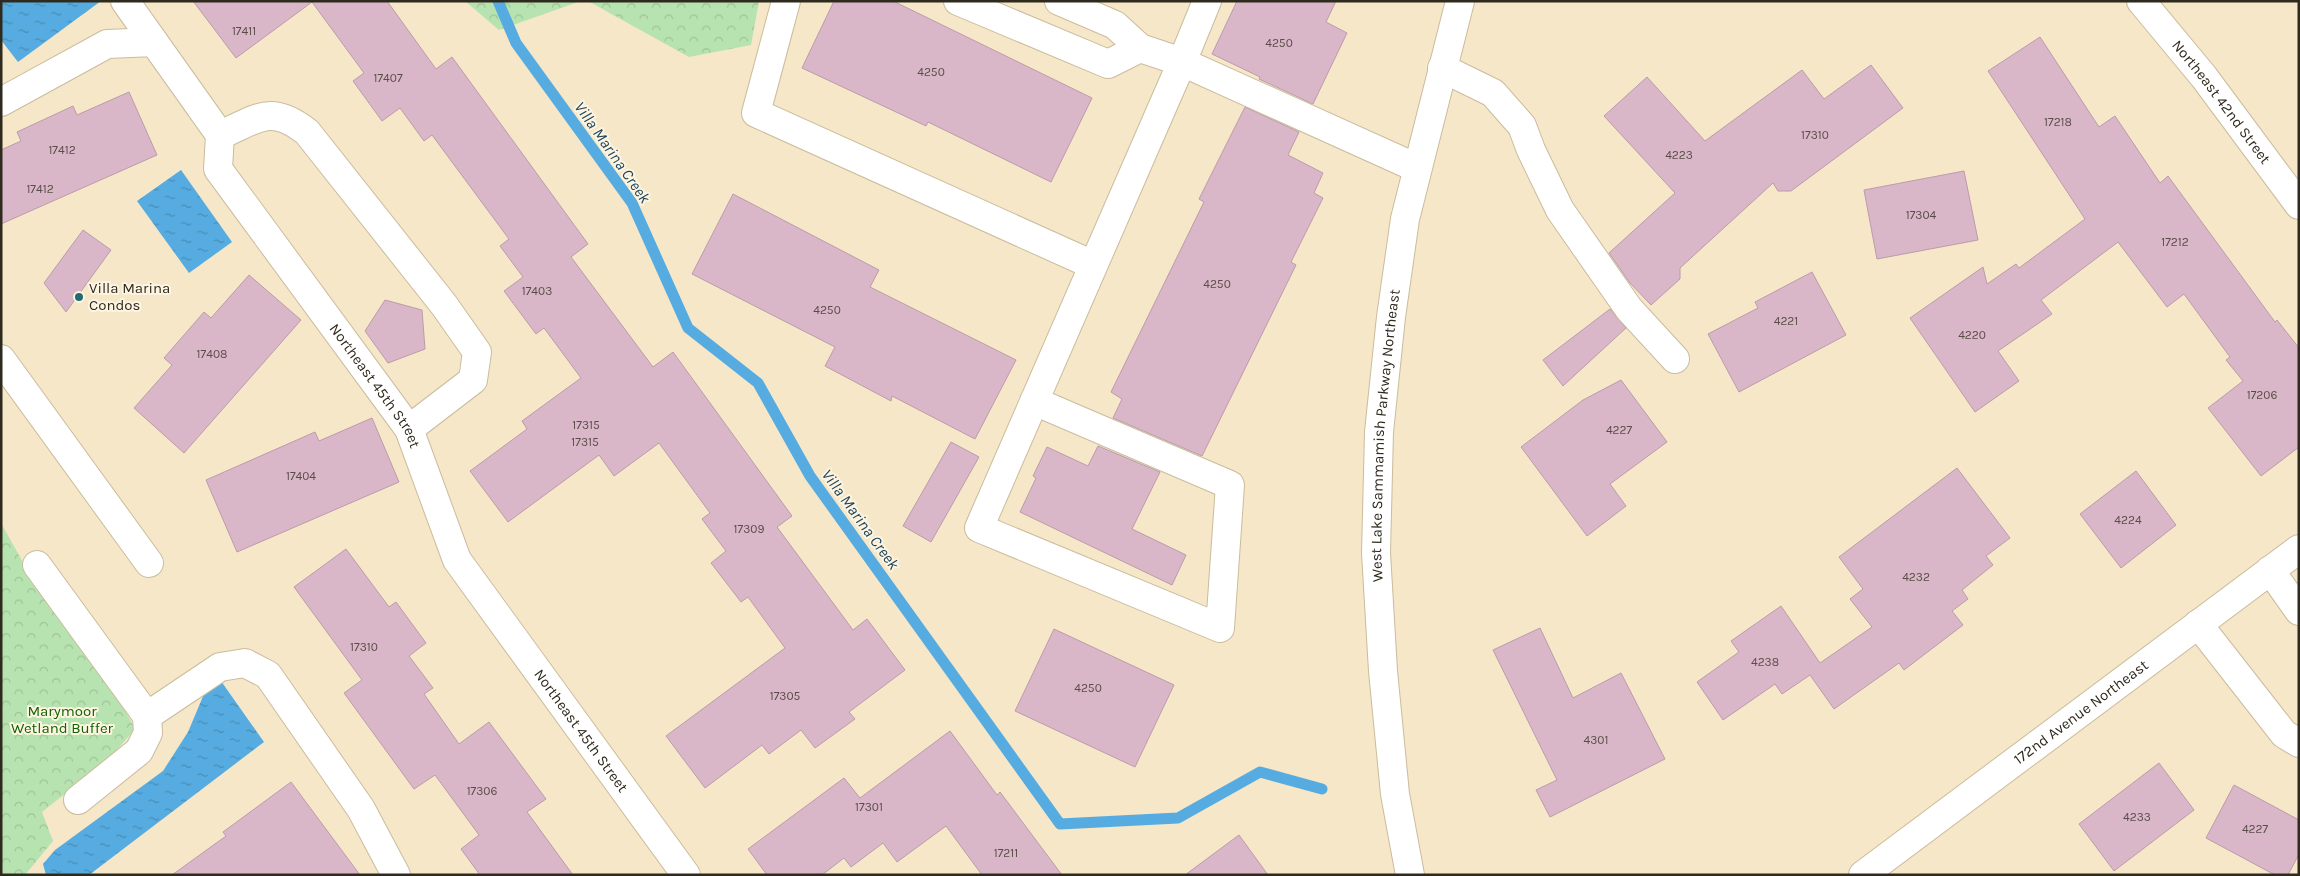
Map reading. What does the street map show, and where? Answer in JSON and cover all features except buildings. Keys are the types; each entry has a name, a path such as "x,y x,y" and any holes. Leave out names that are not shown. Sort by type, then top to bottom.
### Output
{"street":[{"path":"125,1 220,135 270,114 292,120 307,132 444,304 477,352 473,380 409,429"},
{"path":"786,1 756,113 1093,266"},
{"path":"958,1 1108,64 1140,48"},
{"path":"1059,1 1115,25 1140,48 1182,62 1418,168"},
{"path":"1034,401 1230,485 1220,628 979,528 1034,401 1182,62 1208,1"},
{"name":"West Lake Sammamish Parkway Northeast","path":"1410,875 1394,794 1376,553 1379,432 1391,317 1405,219 1460,1"},
{"name":"Northeast 42nd Street","path":"2141,1 2204,77 2299,205"},
{"path":"1,102 107,44 154,42"},
{"path":"1442,68 1494,93 1522,126 1531,150 1560,210 1629,309 1675,359"},
{"name":"Northeast 45th Street","path":"220,135 218,169 409,429 458,560 686,875"},
{"path":"1,359 149,563"},
{"name":"172nd Avenue Northeast","path":"1863,875 2299,549"},
{"path":"37,564 147,716 148,733 139,751 78,800"},
{"path":"2270,570 2299,611"},
{"path":"2198,624 2284,734 2299,743"},
{"path":"147,716 220,667 245,663 268,675 361,809 396,875"}],"green space":[{"path":"465,1 581,1 499,30"},
{"path":"588,1 759,1 751,45 689,57"},
{"name":"Marymoor Wetland Buffer","path":"1,523 25,566 105,673 135,729 109,759 42,812 53,841 25,875 1,875"}],"water":[{"path":"1,1 101,1 18,62 1,40"},
{"path":"181,170 232,242 189,273 137,201"},
{"path":"221,681 264,742 89,875 46,875 43,864 55,850 163,771 188,732 204,694"}],"waterway":[{"name":"Villa Marina Creek","path":"498,1 516,43 632,203 688,328 758,383 810,476 1060,824 1178,818 1260,772 1322,789"}],"place":[{"name":"Villa Marina Condos","path":"79,297"}]}
